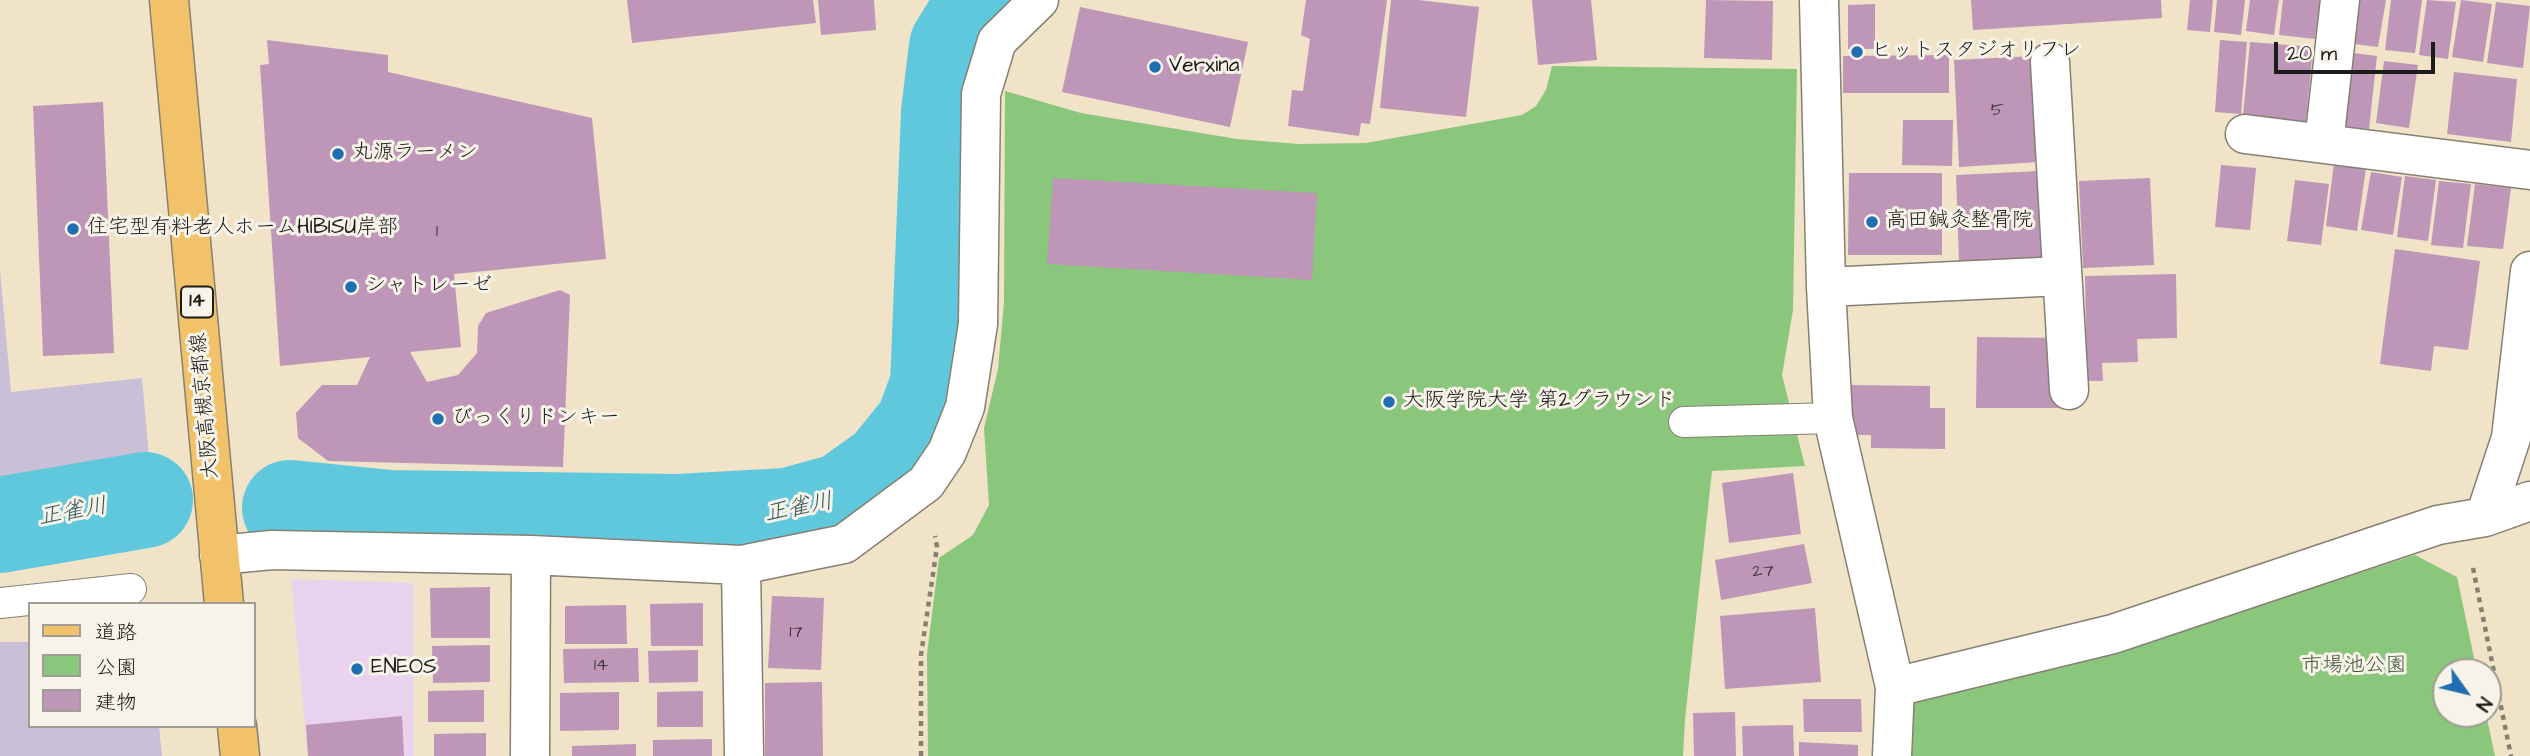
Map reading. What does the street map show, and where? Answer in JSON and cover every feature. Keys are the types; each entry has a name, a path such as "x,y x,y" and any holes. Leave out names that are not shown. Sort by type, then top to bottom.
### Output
{"main road":[{"name":"大阪高槻京都線","path":"169,0 224,602"},
{"path":"237,728 240,756"}],"street":[{"path":"219,555 272,550 531,555 741,565 844,544 926,484 947,452 965,407 978,324 981,94 997,41 1039,0"},
{"path":"1819,0 1826,287 1833,418 1895,687 1892,756"},
{"path":"2324,143 2340,0"},
{"path":"2050,62 2069,390"},
{"path":"2245,134 2530,170"},
{"path":"2486,517 2511,438 2530,271"},
{"path":"1826,287 2062,276"},
{"path":"1895,687 2113,634 2438,525 2486,517 2529,502"},
{"path":"530,756 531,555"},
{"path":"741,565 744,756"}],"lane":[{"path":"1684,422 1833,418"},
{"path":"0,603 131,589"}],"path":[{"path":"921,756 921,655 937,547 926,484"},
{"path":"2486,517 2472,566 2511,756"}],"shaded area":[{"path":"0,269 11,392 142,378 151,479 0,479"},
{"name":"ENEOS","path":"291,579 413,583 414,756 308,756"},
{"path":"0,642 28,642 28,728 159,728 162,756 0,756"}],"green space":[{"name":"大阪学院大学 第2グラウンド","path":"1552,66 1797,69 1793,310 1782,375 1805,466 1712,471 1683,756 928,756 927,654 939,558 973,535 989,505 984,428 998,369 1004,302 1005,91 1081,113 1237,139 1299,144 1366,143 1522,115 1536,106 1546,90"},
{"name":"市場池公園","path":"2415,555 2457,577 2474,658 2432,658 2432,728 2489,728 2495,756 1904,756 1915,691 2110,653"}],"building":[{"path":"627,0 813,0 816,23 632,43"},
{"path":"818,0 874,0 876,30 821,35"},
{"path":"1306,0 1387,0 1370,124 1361,123 1359,136 1288,126 1292,90 1303,91 1310,39 1301,35"},
{"path":"1391,0 1418,0 1479,7 1466,117 1380,108"},
{"path":"1532,0 1591,0 1597,60 1538,65"},
{"path":"1706,0 1773,1 1772,60 1704,58"},
{"path":"1971,0 2161,0 2162,18 1973,30"},
{"path":"2190,0 2213,0 2210,32 2187,30"},
{"path":"2217,0 2245,0 2241,35 2214,32"},
{"path":"2250,0 2279,0 2274,35 2246,31"},
{"path":"2283,0 2320,0 2315,39 2279,35"},
{"path":"2353,0 2386,0 2378,47 2346,43"},
{"path":"2391,0 2422,0 2415,53 2385,50"},
{"path":"2427,0 2456,2 2448,59 2419,55"},
{"path":"2461,0 2492,4 2483,62 2452,57"},
{"path":"2496,2 2530,6 2523,68 2487,63"},
{"path":"1875,4 1875,49 1848,49 1848,5"},
{"name":"Verxina","path":"1080,7 1248,42 1230,127 1062,92"},
{"path":"267,40 388,55 388,72 592,118 606,259 454,274 461,347 410,352 427,382 458,375 477,353 478,326 486,313 560,290 570,295 563,467 328,461 298,438 296,413 322,385 357,385 370,357 280,366 260,65 269,64"},
{"path":"2220,40 2247,42 2241,114 2215,112"},
{"path":"2250,42 2313,47 2306,122 2243,116"},
{"path":"2345,52 2377,56 2369,129 2347,127 2338,117"},
{"path":"1949,55 1949,93 1843,93 1843,56"},
{"path":"2034,56 2039,162 1959,167 1954,60"},
{"path":"2384,61 2418,65 2409,128 2376,123"},
{"path":"2454,72 2517,79 2511,142 2447,134"},
{"name":"住宅型有料老人ホームHIBISU岸部","path":"103,102 114,353 43,356 33,106"},
{"path":"1903,120 1953,120 1952,166 1902,165"},
{"path":"2334,163 2366,168 2357,231 2326,226"},
{"path":"2221,165 2256,168 2250,230 2215,227"},
{"path":"2039,171 2043,257 1959,261 1956,175"},
{"path":"2371,172 2402,177 2393,235 2361,230"},
{"path":"1849,173 1942,173 1942,255 1848,255"},
{"path":"2405,176 2436,180 2428,241 2397,237"},
{"path":"1053,178 1317,193 1312,280 1047,264"},
{"path":"2150,178 2154,265 2083,268 2079,181"},
{"path":"2295,180 2329,184 2321,245 2287,241"},
{"path":"2439,181 2471,184 2463,248 2431,245"},
{"path":"2475,184 2511,188 2503,249 2467,246"},
{"path":"2395,249 2480,261 2468,350 2434,346 2431,371 2380,364"},
{"path":"2176,274 2177,338 2137,339 2138,362 2102,363 2103,381 2087,381 2085,276"},
{"path":"1977,337 2058,338 2058,408 1976,408"},
{"path":"1850,385 1930,386 1930,408 1945,408 1945,449 1871,448 1871,435 1850,435"},
{"path":"1793,473 1801,534 1729,543 1722,483"},
{"path":"1804,544 1812,583 1721,600 1715,560"},
{"path":"490,587 490,638 431,638 430,588"},
{"path":"772,596 824,598 821,670 768,668"},
{"path":"703,603 703,646 651,646 650,604"},
{"path":"626,605 627,644 565,644 565,606"},
{"path":"1815,608 1821,682 1725,689 1720,616"},
{"path":"490,645 490,682 433,683 432,646"},
{"path":"638,648 639,682 564,683 563,649"},
{"path":"698,650 698,682 649,683 648,651"},
{"path":"822,682 823,756 765,756 765,683"},
{"path":"484,690 484,722 428,722 428,691"},
{"path":"703,691 703,727 657,727 657,692"},
{"path":"619,692 619,730 560,731 560,693"},
{"path":"1803,699 1861,699 1862,732 1804,732"},
{"path":"1735,712 1736,756 1694,756 1693,713"},
{"path":"402,716 404,756 308,756 306,725"},
{"path":"1793,725 1794,756 1743,756 1742,726"},
{"path":"486,733 486,756 434,756 434,734"},
{"path":"712,739 712,756 653,756 653,740"},
{"path":"1799,742 1858,745 1858,756 1799,756"},
{"path":"636,744 636,756 572,756 572,746"}],"waterway":[{"name":"正雀川","path":"290,508 389,518 678,522 788,516 843,501 888,469 923,426 938,385 949,112 957,47 981,8 991,0"},
{"name":"正雀川","path":"0,525 145,500"}],"place":[{"name":"ヒットスタジオリフレ","path":"1857,52"},
{"name":"Verxina","path":"1155,67"},
{"name":"丸源ラーメン","path":"338,154"},
{"name":"高田鍼灸整骨院","path":"1872,222"},
{"name":"住宅型有料老人ホームHIBISU岸部","path":"73,229"},
{"name":"シャトレーゼ","path":"351,287"},
{"name":"大阪学院大学 第2グラウンド","path":"1389,402"},
{"name":"びっくりドンキー","path":"438,419"},
{"name":"ENEOS","path":"357,669"}]}
